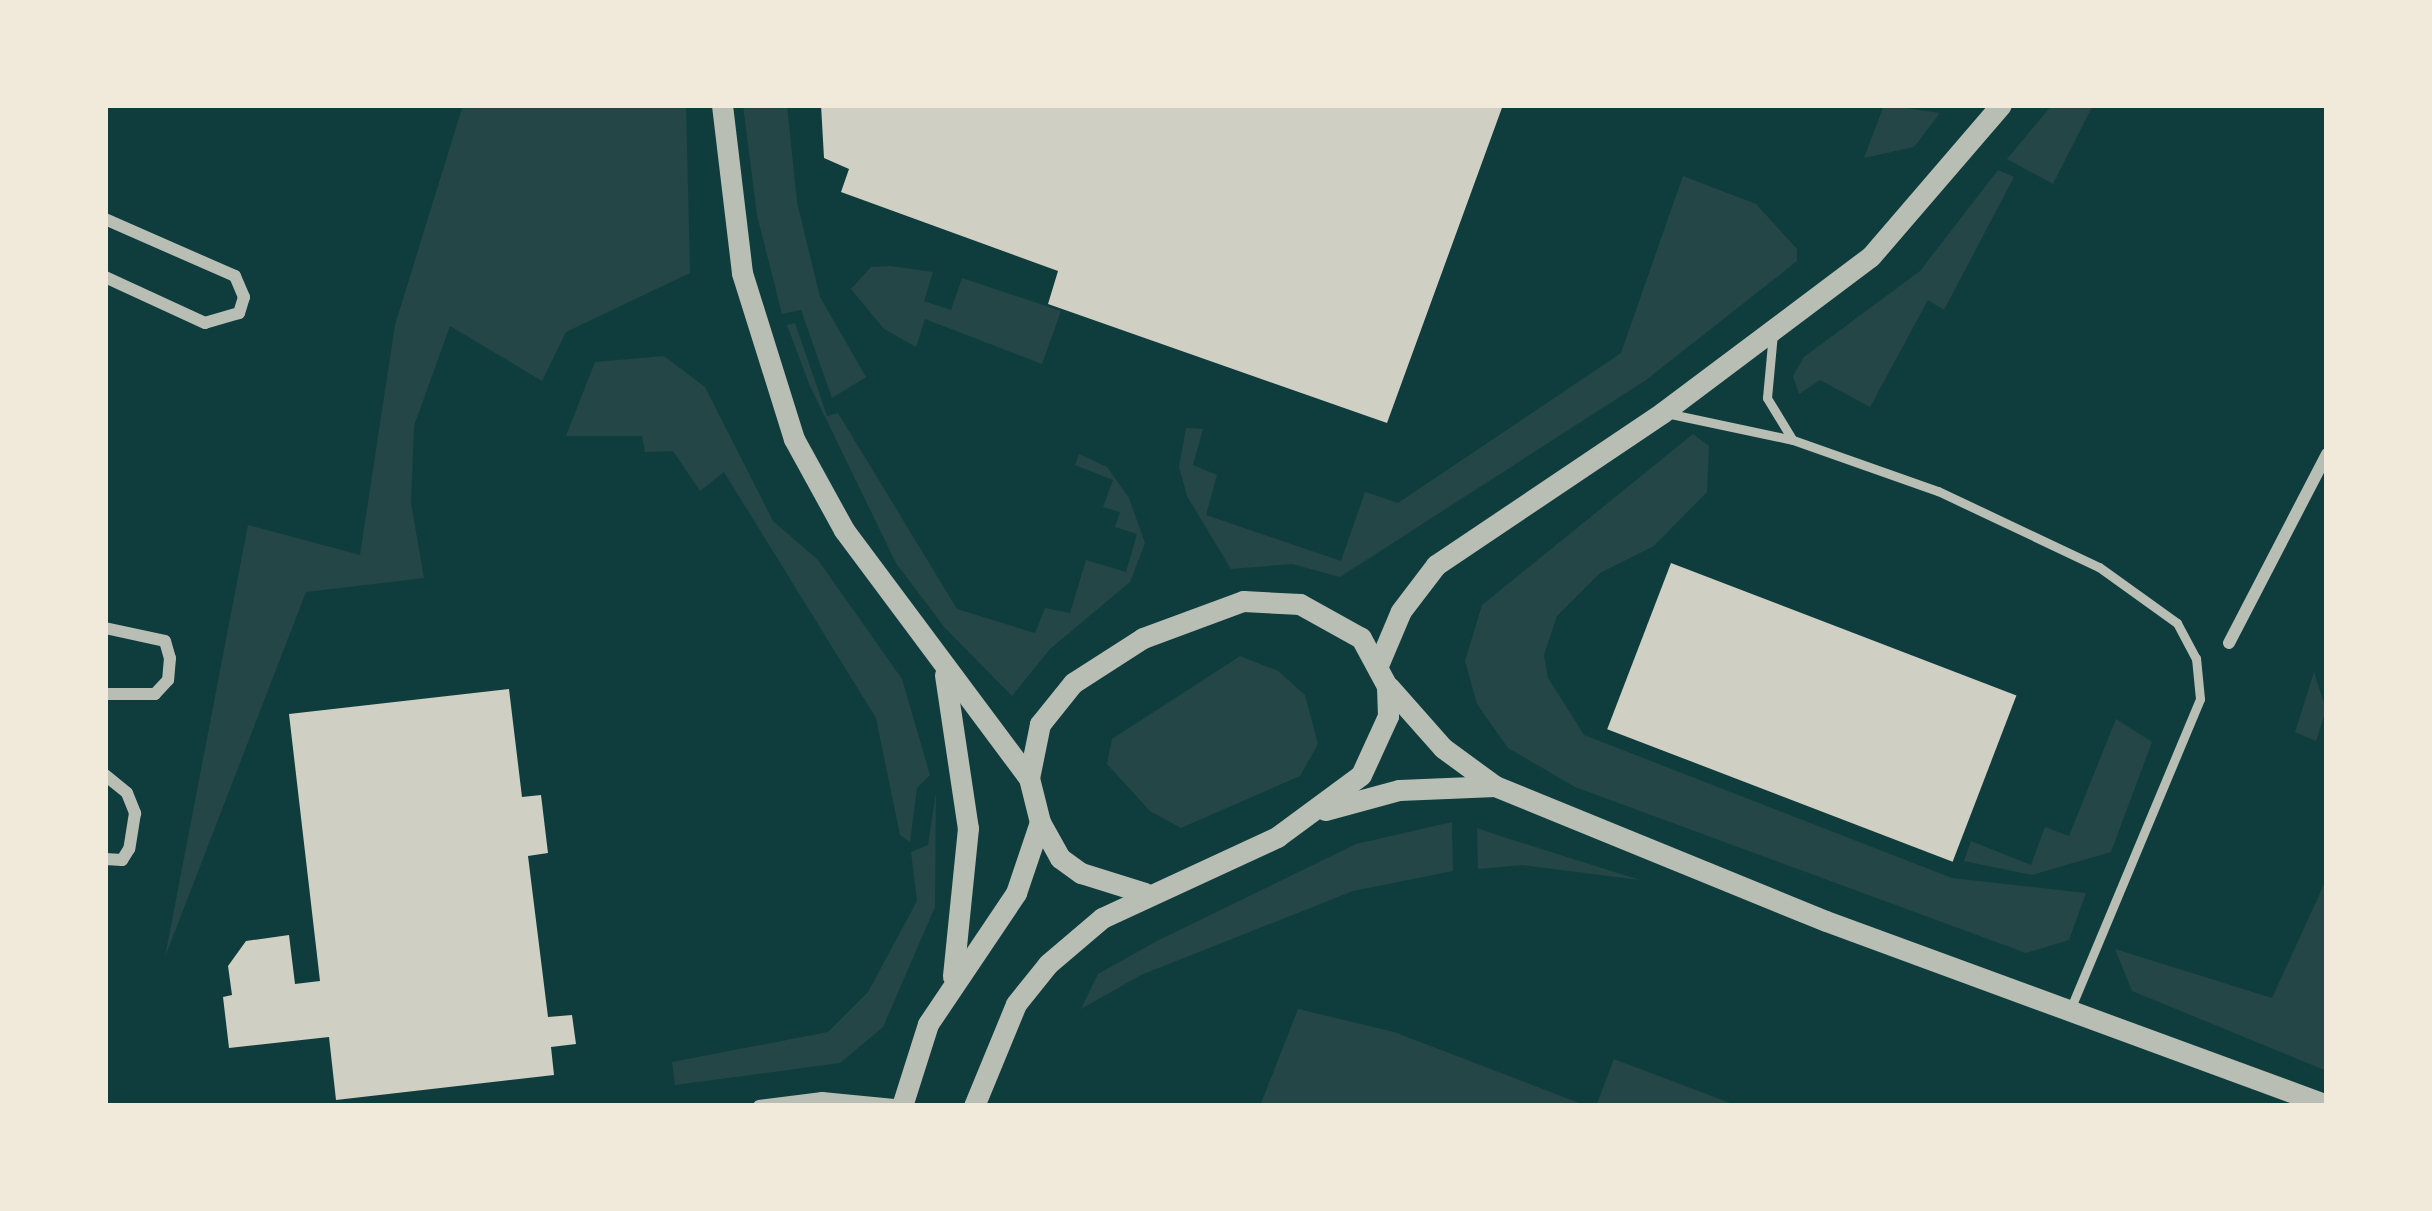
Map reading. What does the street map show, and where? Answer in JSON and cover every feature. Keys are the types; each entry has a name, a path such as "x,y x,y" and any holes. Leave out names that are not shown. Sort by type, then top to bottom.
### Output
{"street":[{"path":"722,105 736,248 794,439 844,530 1029,778 1040,822 1060,858 1081,873 1145,893"},
{"path":"1379,663 1401,611 1436,565 1773,333 1907,220 2001,105"},
{"path":"105,219 236,276 244,296 239,313 205,322 105,277"},
{"path":"2229,643 2327,454"},
{"path":"1029,778 1040,724 1073,682 1192,615 1243,601 1300,604 1361,638 1411,719 1496,786 1826,921 2071,1006 2327,1105"},
{"path":"105,628 165,641 170,658 168,680 155,694 105,694"},
{"path":"944,668 959,729 968,828 952,979"},
{"path":"1321,811 1361,775 1382,738 1388,686"},
{"path":"105,775 128,793 135,813 129,849 122,860 105,859"},
{"path":"974,1106 1016,1004 1048,964 1145,893 1321,811 1399,790 1496,786"},
{"path":"759,1106 822,1099 903,1106 928,1024 952,979 1016,892 1040,822"}],"lane":[{"path":"1773,333 1767,398 1793,440"},
{"path":"1662,412 1793,440 1937,491 2098,567 2177,623 2196,658 2200,699 2071,1006"}],"shaded area":[{"path":"463,105 686,105 690,273 566,332 542,381 450,326 414,426 411,503 424,578 306,592 165,957 248,525 360,555 395,325"},
{"path":"743,105 787,105 797,202 820,297 866,377 832,398 801,310 782,314 757,215"},
{"path":"1884,105 1940,113 1914,147 1864,158"},
{"path":"2052,105 2093,105 2053,184 2007,159"},
{"path":"1998,170 2014,177 1944,310 1928,300 1870,407 1820,380 1799,394 1793,376 1804,357 1920,271"},
{"path":"1683,176 1756,204 1797,249 1797,261 1646,380 1340,577 1292,564 1231,569 1187,496 1179,467 1186,428 1203,429 1193,465 1217,475 1206,515 1341,561 1365,492 1398,503 1621,353"},
{"path":"871,267 933,272 924,301 951,310 962,278 1061,311 1042,364 925,319 916,347 884,329 851,289"},
{"path":"795,323 827,416 838,413 957,609 1035,633 1045,608 1070,613 1086,560 1126,572 1137,534 1115,527 1120,512 1103,507 1113,480 1075,465 1079,454 1107,467 1129,498 1145,543 1130,582 1050,649 1012,696 945,628 896,563 810,386 787,325"},
{"path":"664,356 705,387 773,521 818,560 902,679 930,775 917,788 910,842 900,835 876,718 724,472 700,491 673,451 645,452 642,436 566,436 595,362"},
{"path":"1693,434 1709,446 1707,492 1654,546 1600,573 1557,616 1544,655 1548,678 1584,735 1952,878 2086,893 2069,940 2026,953 1575,787 1508,748 1477,704 1465,661 1482,605"},
{"path":"1240,656 1278,671 1305,695 1318,744 1300,776 1181,828 1150,811 1107,764 1112,739"},
{"path":"2314,672 2326,710 2316,741 2295,732"},
{"path":"2116,719 2152,742 2111,852 2032,875 1964,861 1971,841 2031,865 2045,827 2069,836"},
{"path":"936,792 935,907 883,1027 840,1063 675,1085 672,1062 828,1032 868,992 917,901 911,852 928,845"},
{"path":"1452,822 1453,871 1353,891 1141,975 1081,1009 1098,974 1157,941 1356,844"},
{"path":"1477,828 1640,880 1523,865 1478,869"},
{"path":"2327,878 2327,1071 2132,991 2115,949 2272,998"},
{"path":"1298,1009 1394,1032 1587,1106 1260,1106"},
{"path":"1614,1059 1738,1106 1596,1106"}],"building":[{"path":"821,105 1503,105 1387,423 1048,304 1058,271 841,192 849,169 824,158"},
{"path":"1671,563 2016,696 1953,862 1607,729"},
{"path":"509,689 522,797 541,795 548,853 528,856 548,1017 572,1015 576,1044 551,1047 554,1075 336,1100 329,1037 229,1048 223,997 232,995 228,966 246,941 289,935 295,984 320,981 289,714"}]}
